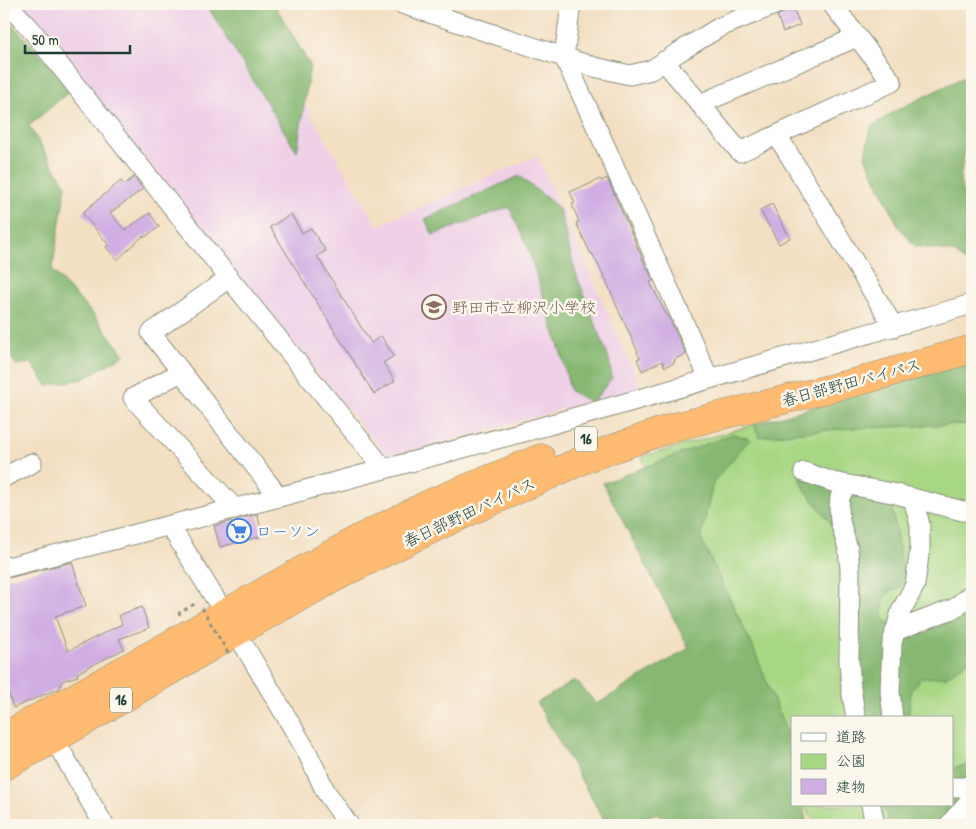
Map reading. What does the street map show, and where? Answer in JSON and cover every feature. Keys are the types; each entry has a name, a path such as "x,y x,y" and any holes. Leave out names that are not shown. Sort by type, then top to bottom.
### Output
{"highway":[{"name":"春日部野田バイパス","path":"4,766 54,739 223,626 360,538 432,503 579,442 640,419 858,363 972,331"},
{"name":"春日部野田バイパス","path":"4,737 223,626 349,570 420,534 587,458 674,427 864,380 972,349"}],"street":[{"path":"7,4 29,27 384,469"},
{"path":"402,4 594,67 630,75 651,70 720,27 777,4"},
{"path":"571,4 564,57 709,379"},
{"path":"664,62 740,152 892,82 832,4"},
{"path":"700,104 857,37"},
{"path":"776,135 894,327"},
{"path":"229,278 151,333 279,498"},
{"path":"4,568 279,498 531,430 972,304"},
{"path":"180,372 133,398 235,509"},
{"path":"4,477 32,463"},
{"path":"804,472 833,482 972,512"},
{"path":"849,485 840,498 839,507 840,522 848,549 850,570 849,661 856,716"},
{"path":"893,716 890,692 892,644 901,611 915,584 920,548 920,525 913,498"},
{"path":"170,526 223,626 306,750 326,792 349,825"},
{"path":"896,631 955,608 972,593"},
{"path":"54,739 104,825"},
{"path":"954,787 972,785"},
{"path":"949,825 972,798"},
{"path":"871,806 875,825"}],"shaded area":[{"name":"野田市立柳沢小学校","path":"11,4 245,4 377,226 537,156 641,388 397,455 383,452"}],"green space":[{"path":"206,4 274,4 310,65 297,152"},
{"path":"4,16 72,89 29,126 66,186 52,270 93,314 124,355 83,379 47,386 31,363 16,365 4,345"},
{"path":"972,73 972,124 960,180 972,231 972,268 954,252 915,246 899,227 865,156 871,127 895,111"},
{"path":"519,176 559,208 575,271 609,359 612,378 592,403 570,391 562,356 528,248 509,207 433,235 425,219"},
{"path":"972,362 972,825 816,825 805,806 954,806 954,716 791,716 791,786 745,717 642,457"},
{"path":"972,362 972,424 856,428 759,437 754,424"},
{"path":"733,434 750,439 713,482 701,539 753,647 786,731 791,755 791,806 803,806 807,825 665,825 659,813 614,825 607,825 537,703 575,680 597,704 689,648 603,483"},
{"path":"799,478 888,497 893,513 900,555 907,577 899,589 892,590 885,596 882,617 886,621 906,634 972,601 972,655 969,660 946,677 921,678 911,690 908,716 859,716 842,617 839,587 842,559 838,532 806,491"},
{"path":"972,764 972,807 957,825 890,825 883,806 954,806 954,768"}],"building":[{"path":"787,7 789,12 794,10 800,25 783,32 777,16 786,11"},
{"path":"134,177 143,189 110,213 125,230 150,213 159,227 145,237 143,236 117,260 106,247 109,245 82,213 121,181 124,185"},
{"path":"607,178 653,281 650,282 686,354 675,359 674,363 665,367 662,361 642,371 637,359 640,358 638,352 606,280 576,223 579,222 572,204 575,203 570,192 600,179 602,181"},
{"path":"772,204 790,238 779,244 760,210"},
{"path":"291,214 302,233 311,228 326,251 317,256 371,343 381,336 394,356 383,363 395,381 374,394 270,227"},
{"name":"ローソン","path":"257,514 263,536 220,547 214,526"},
{"path":"72,562 86,606 55,616 68,651 122,624 119,615 142,607 149,628 119,639 124,649 77,673 78,676 62,681 60,688 13,708 4,678 4,673 8,672 4,658 4,579"}],"place":[{"name":"野田市立柳沢小学校","path":"434,307"},
{"name":"ローソン","path":"239,531"}]}
